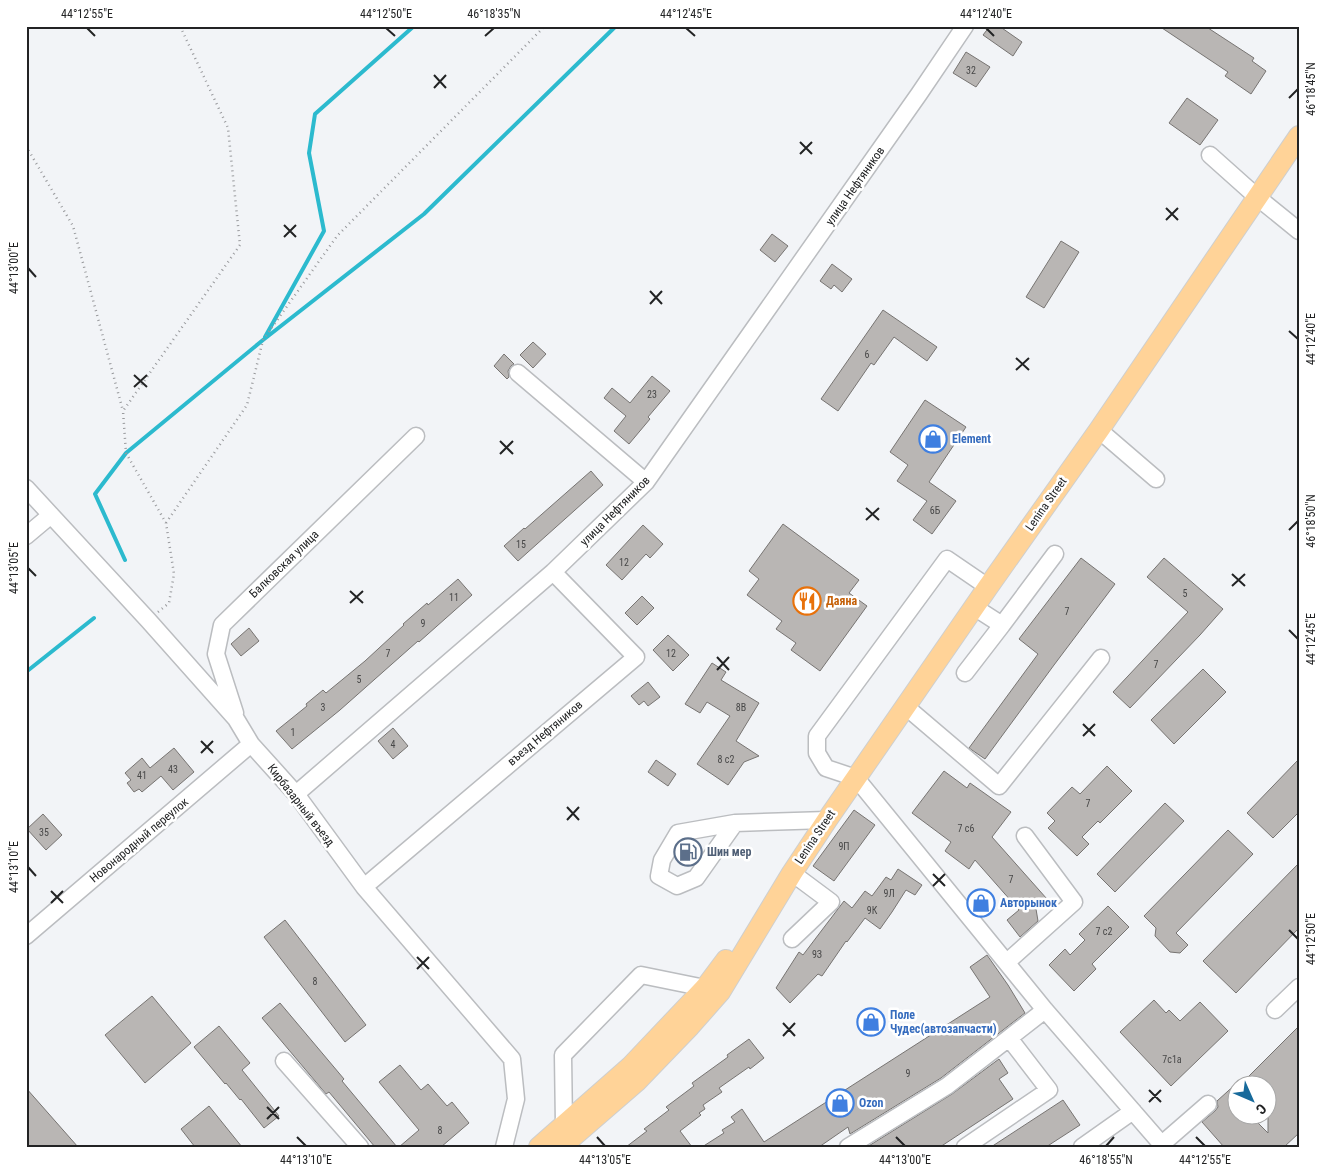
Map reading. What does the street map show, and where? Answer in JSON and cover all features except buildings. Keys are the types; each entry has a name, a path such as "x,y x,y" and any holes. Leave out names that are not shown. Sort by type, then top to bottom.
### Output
{"main road":[{"name":"Lenina Street","path":"561,1147 636,1082 720,992 792,873 827,820 1099,430 1299,136"},
{"name":"Lenina Street","path":"540,1147 631,1066 704,988 792,873"}],"street":[{"name":"улица Нефтяников","path":"296,794 553,572 646,482 965,26"},
{"path":"1210,155 1299,231"},
{"path":"518,373 646,482"},
{"path":"1099,430 1156,479"},
{"name":"Балковская улица","path":"236,719 216,654 222,625 416,436"},
{"name":"Кирбазарный въезд","path":"26,488 236,719 251,744 296,794 364,887 512,1059 516,1099 504,1147"},
{"path":"26,536 51,515"},
{"path":"965,672 1055,554"},
{"path":"988,587 948,559 817,736 817,753 826,768 856,778 1045,1010 1163,1146 1208,1104"},
{"name":"въезд Нефтяников","path":"364,887 636,657 553,572"},
{"path":"974,607 1002,625"},
{"path":"905,706 999,786 1101,658"},
{"name":"Новонародный переулок","path":"26,936 251,744"},
{"path":"735,823 696,878 677,886 659,876 662,860 678,833 735,823 827,820"},
{"path":"1007,962 1074,902 1025,836"},
{"path":"792,873 831,902 792,939"},
{"path":"564,1126 564,1055 641,975 704,988"},
{"path":"1275,1010 1299,987"},
{"path":"848,1147 947,1086 1045,1010"},
{"path":"965,1147 1049,1090 1009,1038"},
{"path":"284,1061 360,1147"},
{"path":"1082,1147 1133,1111"}],"path":[{"path":"123,410 240,245 228,128 180,26"},
{"path":"166,523 247,406 263,340 337,236 545,26"},
{"path":"26,146 73,226 123,410 126,453 166,523 174,574 168,603 148,620"}],"waterway":[{"path":"265,337 324,231 309,153 315,114 414,26"},
{"path":"125,560 95,494 126,453 263,340 424,214 616,26"},
{"path":"26,672 94,618"}],"place":[{"name":"Element","path":"933,439"},
{"name":"Даяна","path":"807,601"},
{"name":"Шин мер","path":"688,852"},
{"name":"Авторынок","path":"981,903"},
{"name":"Поле Чудес(автозапчасти)","path":"871,1022"},
{"name":"Ozon","path":"840,1103"}]}
